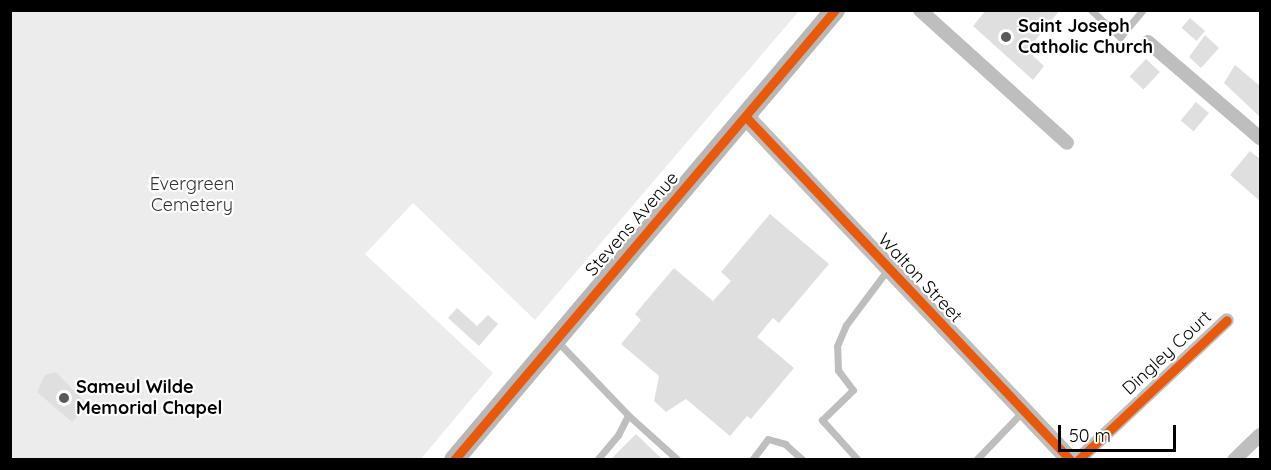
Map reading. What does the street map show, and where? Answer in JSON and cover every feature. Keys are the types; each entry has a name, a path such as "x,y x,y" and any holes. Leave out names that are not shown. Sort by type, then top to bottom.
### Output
{"main road":[{"name":"Stevens Avenue","path":"454,459 747,118 835,10"}],"street":[{"path":"920,10 1067,143"},
{"path":"1148,42 1260,138"},
{"name":"Walton Street","path":"747,118 1070,459"},
{"name":"Dingley Court","path":"1078,459 1227,320"},
{"path":"1234,459 1260,435"}],"lane":[{"path":"1091,10 1120,37 1143,10"},
{"path":"858,459 822,420 853,390 838,370 837,346 846,325 888,269"},
{"path":"556,339 628,415 678,459"},
{"path":"976,459 1023,411"},
{"path":"597,459 618,435 628,415"},
{"path":"752,459 768,440 785,444 803,459"}],"green space":[{"name":"Evergreen Cemetery","path":"10,11 799,11 535,320 413,203 365,254 493,373 420,460 11,459"}],"building":[{"name":"Saint Joseph Catholic Church","path":"986,10 1060,10 1033,43 1039,48 1033,56 1044,66 1033,80 973,26"},
{"path":"1190,18 1205,31 1197,41 1181,28"},
{"path":"1205,35 1219,48 1201,68 1189,57"},
{"path":"1146,59 1160,72 1144,90 1130,77"},
{"path":"1235,65 1260,86 1260,117 1224,83"},
{"path":"1196,102 1209,113 1194,131 1181,120"},
{"path":"1250,151 1260,159 1260,201 1230,175"},
{"path":"770,214 829,264 779,323 773,318 757,337 794,368 751,419 747,416 730,436 686,399 666,412 654,401 659,376 621,344 641,320 635,314 674,268 713,301 731,281 721,272"},
{"path":"457,308 477,326 488,315 498,324 479,346 448,318"},
{"name":"Sameul Wilde Memorial Chapel","path":"56,372 88,405 72,422 37,392 45,375"},
{"path":"636,434 662,459 611,459"}],"cycle path":[{"path":"454,460 835,10"},
{"path":"747,118 1070,460"},
{"path":"1078,460 1227,320"}],"place":[{"name":"Saint Joseph Catholic Church","path":"1006,37"},
{"name":"Sameul Wilde Memorial Chapel","path":"64,398"}]}
